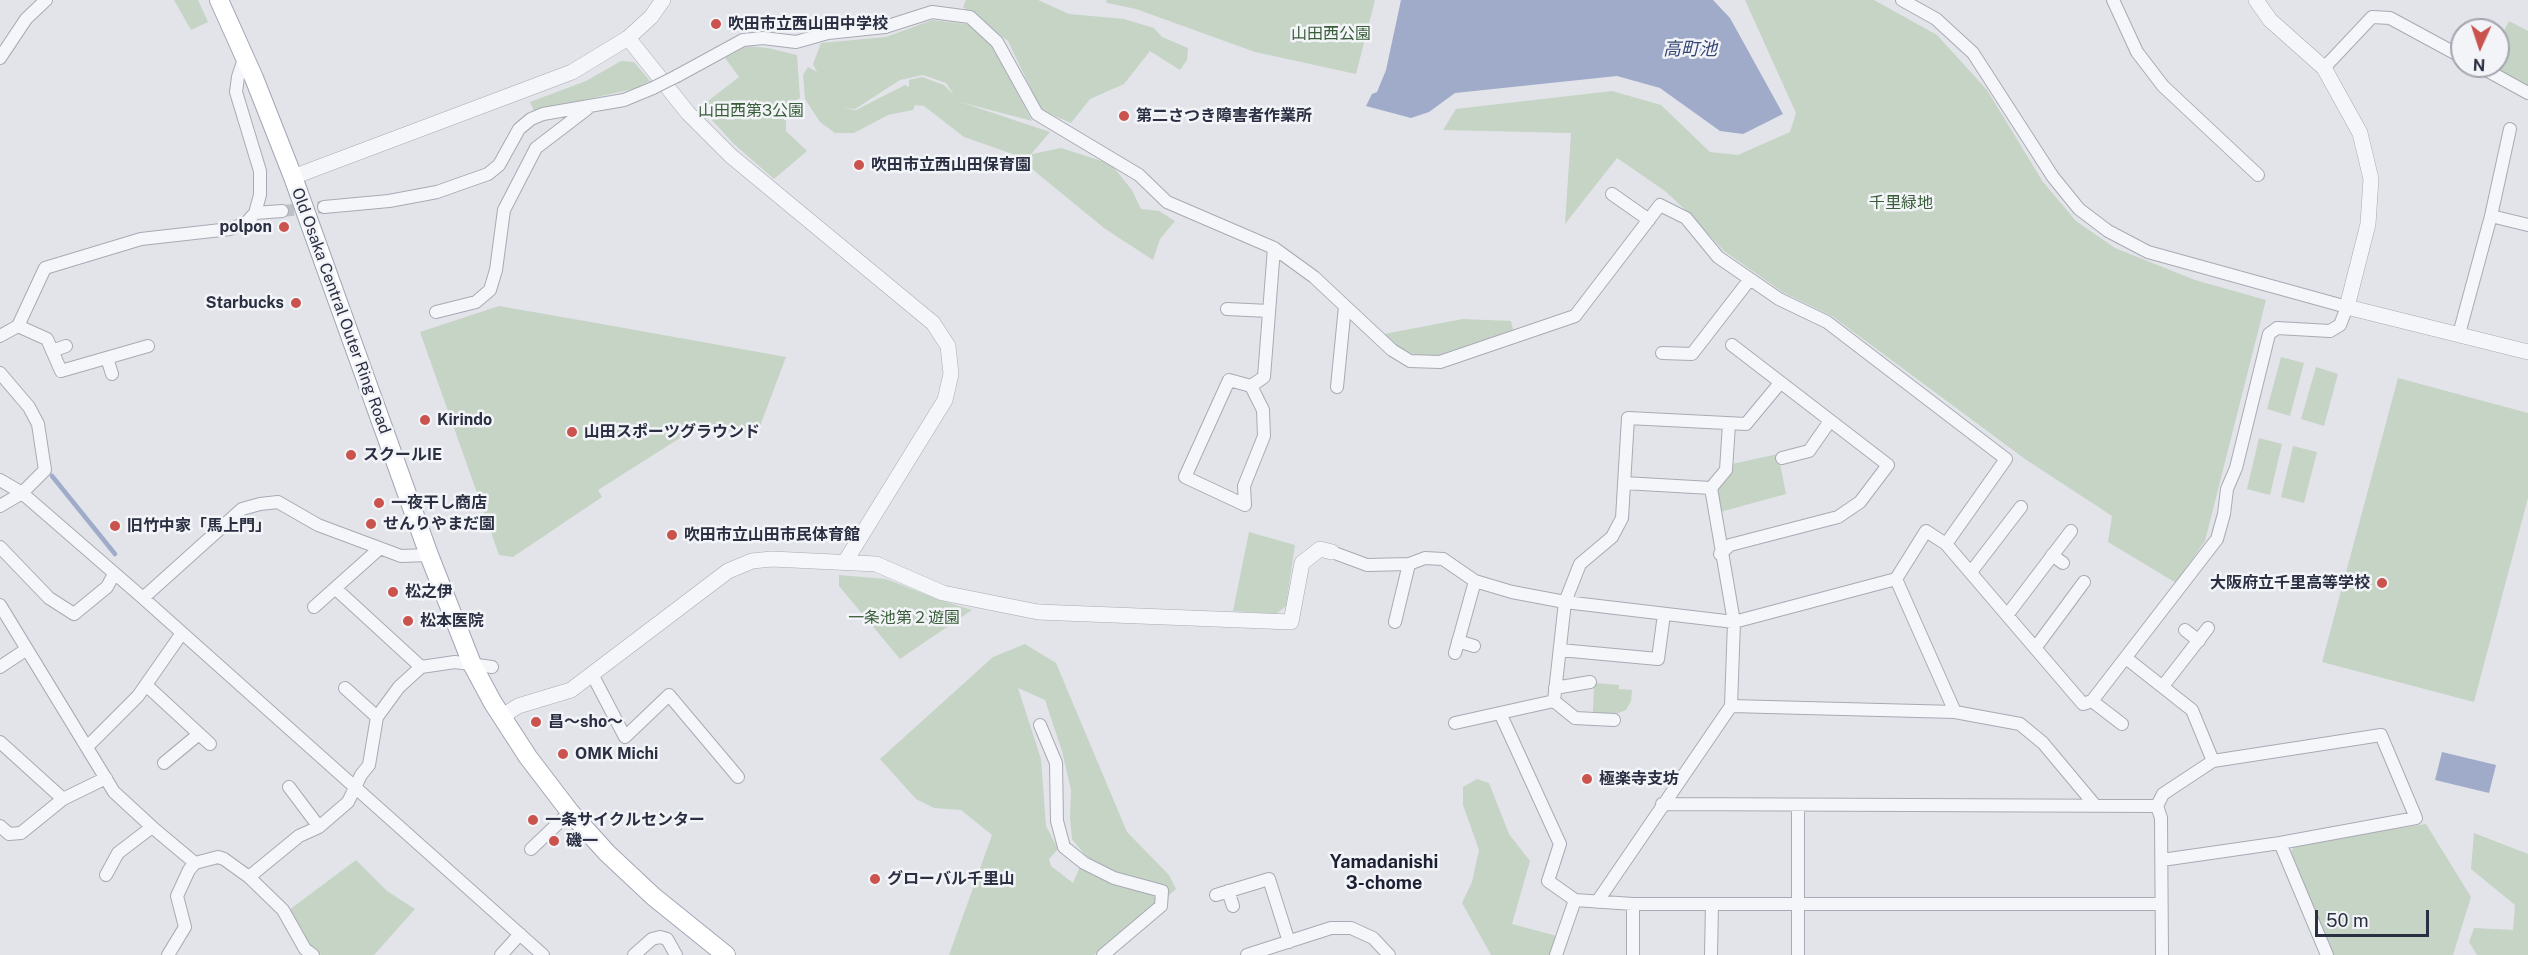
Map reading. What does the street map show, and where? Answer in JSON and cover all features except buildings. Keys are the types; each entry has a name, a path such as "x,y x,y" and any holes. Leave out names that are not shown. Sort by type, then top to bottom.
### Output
{"main road":[{"name":"Old Osaka Central Outer Ring Road","path":"219,0 245,56 293,177 429,555 472,664 501,717 570,812 607,853 646,890 726,955"}],"street":[{"path":"0,58 26,19 46,0"},
{"path":"293,177 572,72 628,38 651,17 663,0"},
{"path":"1902,0 1936,19 1973,53 2053,177 2079,209 2108,231 2148,252 2347,307 2528,352"},
{"path":"2113,0 2137,52 2163,86 2258,175"},
{"path":"501,717 518,706 571,690 593,676 728,571 752,561 772,559 876,564 943,593 1038,612 1291,622 1302,563 1320,549 1367,565 1409,564 1425,558 1443,559 1475,581 1512,592 1565,602 1734,622 1896,579 1926,531 1946,544 2083,704 2092,701 2217,539 2224,514 2227,489 2236,468 2269,333 2277,328 2330,331 2340,325 2347,307 2368,224 2371,180 2360,133 2324,68 2270,20 2256,0"},
{"path":"324,207 389,201 437,192 488,174 500,165 519,129 531,119 543,114 624,100 677,76 743,40 763,38 796,42 828,33 885,27 932,12 970,17 997,42 1037,114 1139,175 1167,202 1274,248 1314,277 1392,350 1410,361 1440,362 1575,316 1660,205 1686,218 1719,257 1779,300 1827,322 2006,459 1946,544"},
{"path":"2324,68 2372,17 2390,18 2450,50"},
{"path":"628,38 688,113 731,156 933,323 948,346 951,374 945,400 845,562"},
{"path":"0,336 18,326 45,268 141,239 230,230 246,224 255,213 260,195 260,171 236,92 245,56"},
{"path":"2501,78 2528,93"},
{"path":"436,312 476,302 490,290 496,270 504,210 536,148 591,107"},
{"path":"2459,334 2491,216 2510,129"},
{"path":"1612,194 1648,220"},
{"path":"255,213 282,211"},
{"path":"2491,216 2528,225"},
{"path":"1251,386 1263,410 1264,436 1244,486 1245,505 1185,477 1229,380 1251,386 1264,377 1274,248"},
{"path":"1662,353 1692,354 1750,279"},
{"path":"1337,387 1345,306"},
{"path":"1227,309 1269,311"},
{"path":"18,326 46,339 60,371 148,346"},
{"path":"1720,554 1730,545 1838,517 1860,501 1888,465 1732,345"},
{"path":"52,351 66,346"},
{"path":"107,358 112,374"},
{"path":"0,373 29,406 38,424 45,470 22,493 0,506"},
{"path":"1614,720 1575,718 1554,694 1565,602 1580,564 1612,537 1622,518 1628,418 1746,424 1780,383"},
{"path":"1782,458 1809,451 1830,421"},
{"path":"1597,902 1731,706 1734,622 1720,554 1711,488 1726,471 1729,424"},
{"path":"0,480 22,493 143,598 543,955"},
{"path":"1624,483 1711,488"},
{"path":"143,598 242,509 260,504 278,502 318,525 401,556 429,555"},
{"path":"1971,572 2021,507"},
{"path":"2008,614 2071,531"},
{"path":"0,547 49,598 74,614 107,587 114,574"},
{"path":"314,607 378,549"},
{"path":"2052,555 2063,563"},
{"path":"1395,622 1409,564"},
{"path":"1896,579 1955,712"},
{"path":"1474,646 1456,647 1475,581"},
{"path":"2036,647 2084,582"},
{"path":"336,589 421,667"},
{"path":"0,604 114,792 152,828 195,863"},
{"path":"1560,650 1658,659 1664,614"},
{"path":"2163,686 2208,628"},
{"path":"2185,630 2199,640"},
{"path":"88,746 138,696 182,633"},
{"path":"0,667 27,649"},
{"path":"2126,658 2193,710 2213,762"},
{"path":"249,877 299,836 319,827 348,802 361,775 369,765 377,717 399,687 421,667 455,662 492,666"},
{"path":"593,676 625,737 669,695 738,777"},
{"path":"1455,723 1500,713 1590,682"},
{"path":"146,685 210,744"},
{"path":"345,688 377,717"},
{"path":"2092,701 2122,724"},
{"path":"1731,706 1955,712 2020,724 2043,743 2094,804"},
{"path":"1500,713 1560,844 1548,881 1575,900 1633,904 2160,904"},
{"path":"1040,725 1056,763 1057,821 1064,847 1084,863 1114,878 1162,891 1161,906 1103,955"},
{"path":"164,763 199,734"},
{"path":"2162,860 2280,843 2416,818 2381,735 2213,762 2163,794 2157,806 2161,818 2162,955"},
{"path":"0,742 63,799"},
{"path":"1,830 9,834 21,833 63,799 106,778"},
{"path":"289,787 319,827"},
{"path":"1662,804 2157,806"},
{"path":"1798,805 1798,955"},
{"path":"531,849 570,812"},
{"path":"106,875 118,853 152,828"},
{"path":"2280,843 2327,955"},
{"path":"168,955 184,927 177,897 195,863 218,857 249,877 283,910 305,953"},
{"path":"1233,906 1222,893 1269,879 1289,942"},
{"path":"1557,955 1575,900"},
{"path":"1633,904 1633,955"},
{"path":"1711,955 1712,904"},
{"path":"1247,955 1330,928 1351,928 1373,938 1389,955"},
{"path":"501,955 520,934"},
{"path":"634,955 652,939 660,937 667,939 676,955"}],"green space":[{"path":"174,0 198,0 208,22 191,30"},
{"path":"966,0 1038,0 1069,14 1124,19 1154,28 1162,37 1188,48 1187,60 1180,70 1150,51 1124,84 1090,99 1071,123 1041,110 1008,41 963,7"},
{"name":"山田西公園","path":"1106,0 1375,0 1356,74 1255,52 1136,9 1107,3"},
{"name":"千里緑地","path":"1745,0 1874,0 1937,35 1987,90 2043,182 2076,221 2115,248 2195,280 2266,300 2205,541 2176,583 2108,542 2112,516 2025,459 1832,316 1784,293 1724,251 1665,191 1617,158 1565,224 1571,133 1443,130 1456,109 1612,91 1661,105 1710,152 1738,155 1790,132 1796,113"},
{"path":"932,20 968,24 993,47 1032,121 960,102 1050,132 1027,159 964,137 924,106 915,105 913,110 888,115 854,133 835,133 820,122 805,99 803,75 808,67 817,72 813,64 821,43 886,37","holes":["923,75 946,83 954,95 944,85 922,77 909,80 909,87 905,85 856,110 841,108 855,109 900,80"]},
{"path":"2510,22 2528,31 2528,87 2510,77"},
{"name":"山田西第3公園","path":"747,46 797,55 800,98 786,106 786,131 807,151 774,179 734,144 700,107 739,77 725,58"},
{"path":"621,61 634,62 650,81 633,89 534,111 530,102 586,81"},
{"path":"1061,148 1111,164 1132,190 1141,209 1159,211 1175,221 1160,239 1153,260 1104,228 1032,169 1032,154"},
{"name":"山田スポーツグラウンド","path":"499,306 786,357 757,434 689,427 691,431 598,490 602,497 513,557 499,555 420,332"},
{"path":"1463,319 1511,321 1513,330 1439,355 1418,356 1401,349 1384,334"},
{"path":"2281,357 2304,363 2290,416 2267,409"},
{"path":"2316,367 2338,374 2324,426 2301,419"},
{"path":"2398,378 2528,413 2528,498 2474,702 2322,662"},
{"path":"2259,438 2282,444 2270,495 2247,489"},
{"path":"2293,446 2317,452 2304,503 2281,497"},
{"path":"1778,454 1786,494 1720,512 1717,490 1732,464"},
{"path":"1249,532 1295,545 1286,606 1276,614 1233,611"},
{"name":"一条池第２遊園","path":"839,575 886,579 972,610 900,659 839,586"},
{"path":"1025,644 1056,663 1127,832 1169,875 1176,889 1129,932 1094,955 949,955 992,835 961,810 934,808 916,799 880,759 993,657","holes":["1018,688 1045,700 1062,751 1071,790 1072,839 1085,855 1073,883 1051,866 1049,859 1058,849 1046,826 1041,759"]},
{"path":"1594,683 1619,685 1619,689 1632,690 1631,701 1626,710 1616,714 1593,712"},
{"path":"1477,779 1489,783 1509,834 1530,861 1512,924 1557,936 1550,955 1491,955 1462,903 1472,882 1479,850 1463,805 1463,787"},
{"path":"2426,824 2471,897 2453,955 2332,955 2291,851 2297,844"},
{"path":"2474,833 2528,854 2528,955 2477,955 2469,942 2474,928 2513,930 2515,905 2471,869"},
{"path":"356,860 387,891 415,909 374,955 321,955 309,945 289,910"}],"water":[{"name":"高町池","path":"1401,0 1713,0 1730,18 1783,114 1743,134 1720,131 1660,88 1617,76 1455,93 1429,112 1411,118 1366,106 1372,94 1377,92 1386,70"},
{"path":"2442,752 2496,765 2489,793 2435,780"}],"waterway":[{"path":"52,476 115,554"}],"tunnel":[{"path":"282,211 324,207"}],"place":[{"name":"吹田市立西山田中学校","path":"716,24"},
{"name":"第二さつき障害者作業所","path":"1124,116"},
{"name":"吹田市立西山田保育園","path":"859,165"},
{"name":"polpon","path":"284,227"},
{"name":"Starbucks","path":"296,303"},
{"name":"Kirindo","path":"425,420"},
{"name":"山田スポーツグラウンド","path":"572,432"},
{"name":"スクールIE","path":"351,455"},
{"name":"一夜干し商店","path":"379,503"},
{"name":"せんりやまだ園","path":"371,524"},
{"name":"旧竹中家「馬上門」","path":"115,526"},
{"name":"吹田市立山田市民体育館","path":"672,535"},
{"name":"大阪府立千里高等学校","path":"2382,583"},
{"name":"松之伊","path":"393,592"},
{"name":"松本医院","path":"408,621"},
{"name":"昌～sho～","path":"536,722"},
{"name":"OMK Michi","path":"563,754"},
{"name":"極楽寺支坊","path":"1587,779"},
{"name":"一条サイクルセンター","path":"533,820"},
{"name":"磯一","path":"554,841"},
{"name":"グローバル千里山","path":"875,879"}],"district":[{"name":"Yamadanishi 3-chome","path":"1384,872"}]}
